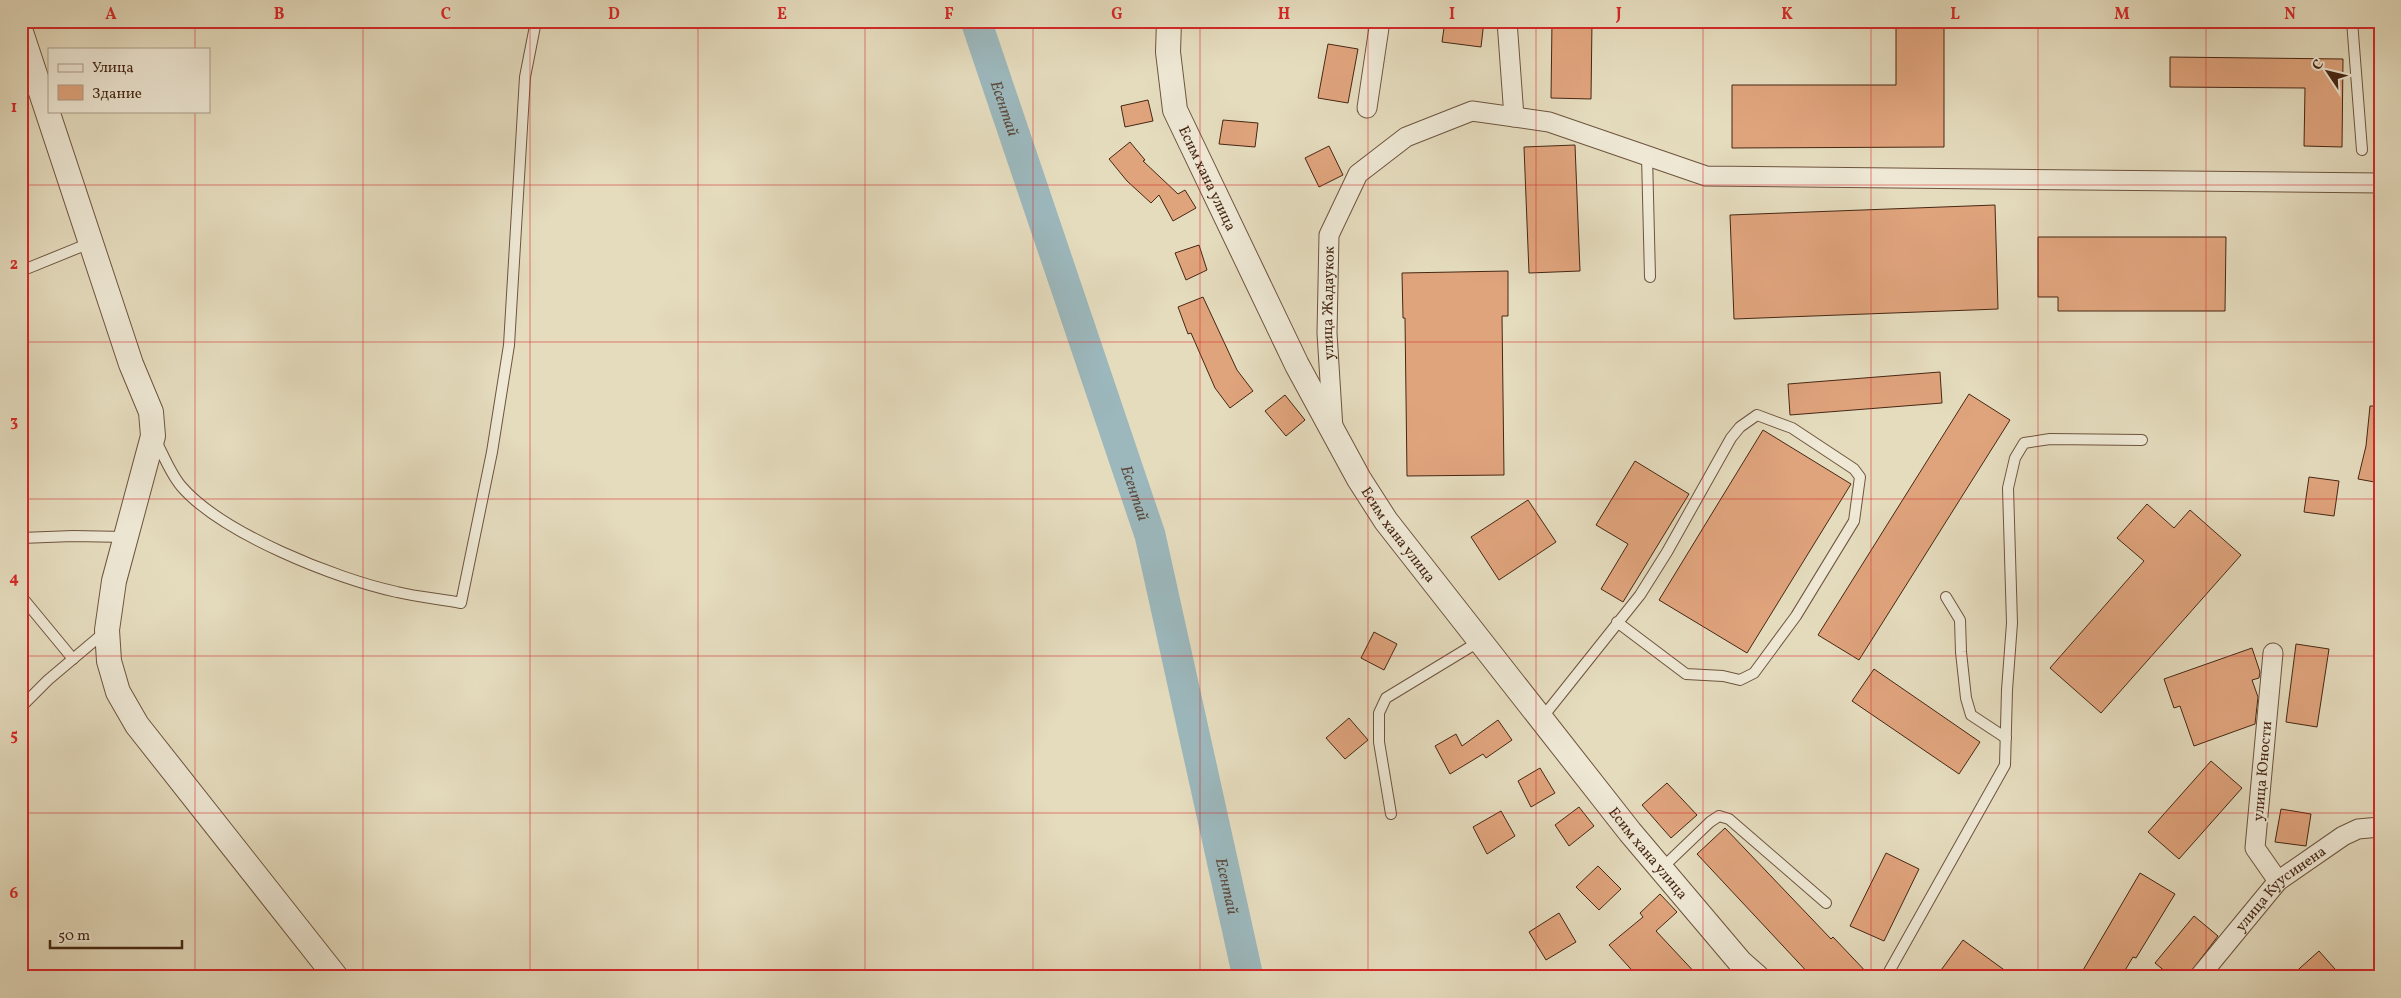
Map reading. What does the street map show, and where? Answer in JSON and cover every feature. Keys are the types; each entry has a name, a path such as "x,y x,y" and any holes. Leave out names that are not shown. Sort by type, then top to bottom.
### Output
{"street":[{"name":"Есим хана улица","path":"1169,21 1168,52 1175,110 1296,365 1386,521 1661,869 1740,962 1757,977"},
{"path":"1367,108 1380,21"},
{"path":"1507,21 1514,117"},
{"path":"21,32 29,82 90,242 131,364 151,412 153,436 114,581 107,630 109,661 118,692 137,725 336,977"},
{"name":"улица Жадаукок","path":"1333,432 1327,332 1329,235 1358,174 1406,137 1472,111 1549,122 1706,176 2380,183"},
{"name":"улица Юности","path":"2273,653 2255,848 2278,881"},
{"name":"улица Куусинена","path":"2198,977 2278,881 2343,836 2358,829 2380,827"}],"lane":[{"path":"153,436 180,485 207,510 248,535 315,566 387,589 461,603 492,452 508,345 525,77 536,21"},
{"path":"2352,21 2362,150"},
{"path":"1648,156 1650,277"},
{"path":"21,271 90,242"},
{"path":"1541,719 1618,622 1640,595 1667,552 1731,438 1740,427 1758,415 1792,428 1854,469 1860,477 1854,521 1796,616 1754,674 1740,680 1723,676 1686,674 1618,622"},
{"path":"1886,977 2005,765 2012,623 2008,488 2015,458 2024,443 2050,439 2142,440"},
{"path":"21,538 73,536 126,538"},
{"path":"21,596 73,659"},
{"path":"1946,598 1960,620 1966,698 1972,715 2006,738"},
{"path":"21,707 107,630"},
{"path":"1391,814 1379,742 1379,713 1386,698 1480,642"},
{"path":"1661,869 1710,822 1719,816 1729,819 1826,902"}],"building":[{"path":"1445,21 1484,21 1481,47 1442,42"},
{"path":"1552,21 1592,21 1591,99 1551,98"},
{"path":"1896,21 1944,21 1944,147 1732,148 1732,85 1896,85"},
{"path":"1328,44 1358,49 1348,103 1318,98"},
{"path":"2170,57 2343,59 2342,147 2304,146 2305,88 2170,87"},
{"path":"1148,100 1153,121 1125,127 1121,106"},
{"path":"1223,120 1258,123 1255,147 1219,144"},
{"path":"1130,142 1145,160 1143,161 1178,194 1185,190 1196,208 1173,221 1159,195 1151,203 1127,181 1109,159"},
{"path":"1575,145 1580,271 1529,273 1524,147"},
{"path":"1329,146 1343,175 1319,187 1305,158"},
{"path":"1995,205 1998,309 1734,319 1730,215"},
{"path":"2038,237 2226,237 2225,311 2058,311 2058,297 2038,297"},
{"path":"1199,245 1207,270 1186,280 1175,253"},
{"path":"1508,271 1508,316 1502,316 1504,475 1407,476 1405,318 1403,318 1402,273"},
{"path":"1203,297 1237,370 1253,391 1230,408 1215,388 1191,333 1188,334 1178,307"},
{"path":"1940,372 1942,403 1790,415 1788,384"},
{"path":"1969,394 2010,420 1859,660 1818,635"},
{"path":"1285,395 1305,420 1286,436 1265,411"},
{"path":"2370,406 2380,406 2380,483 2358,479 2366,446"},
{"path":"1763,430 1851,484 1747,653 1659,600"},
{"path":"1635,461 1689,494 1623,602 1601,589 1628,544 1596,525"},
{"path":"2309,477 2339,481 2334,516 2304,512"},
{"path":"1528,500 1556,542 1499,580 1471,537"},
{"path":"2147,504 2174,528 2190,510 2241,555 2101,713 2050,668 2144,561 2117,538"},
{"path":"1374,632 1397,644 1384,670 1361,658"},
{"path":"2296,644 2329,649 2317,727 2286,722"},
{"path":"2252,648 2260,672 2259,678 2252,680 2258,697 2255,724 2194,746 2180,706 2174,708 2164,679"},
{"path":"1874,669 1980,742 1959,774 1852,701"},
{"path":"1349,718 1368,740 1345,759 1326,738"},
{"path":"1498,720 1512,740 1486,758 1483,754 1450,774 1435,746 1456,734 1462,746"},
{"path":"2211,761 2242,788 2179,859 2148,832"},
{"path":"1540,768 1555,793 1531,807 1518,781"},
{"path":"1667,783 1697,815 1671,838 1642,805"},
{"path":"1579,807 1594,826 1569,846 1555,825"},
{"path":"2281,809 2311,814 2306,846 2275,842"},
{"path":"1501,811 1515,836 1487,854 1473,827"},
{"path":"1725,828 1831,939 1833,937 1871,977 1812,977 1697,854"},
{"path":"1886,853 1919,869 1884,941 1850,926"},
{"path":"1598,866 1621,889 1599,910 1576,887"},
{"path":"2140,873 2175,894 2136,958 2133,957 2121,977 2079,977"},
{"path":"1660,894 1677,912 1656,931 1699,977 1638,977 1609,945 1643,917 1640,913"},
{"path":"1559,913 1576,942 1546,960 1529,932"},
{"path":"2194,916 2218,936 2187,977 2172,977 2155,963"},
{"path":"1963,940 2014,977 1936,977"},
{"path":"2319,951 2342,977 2290,977"}],"waterway":[{"name":"Есентай","path":"976,21 1150,535 1248,977"}]}
